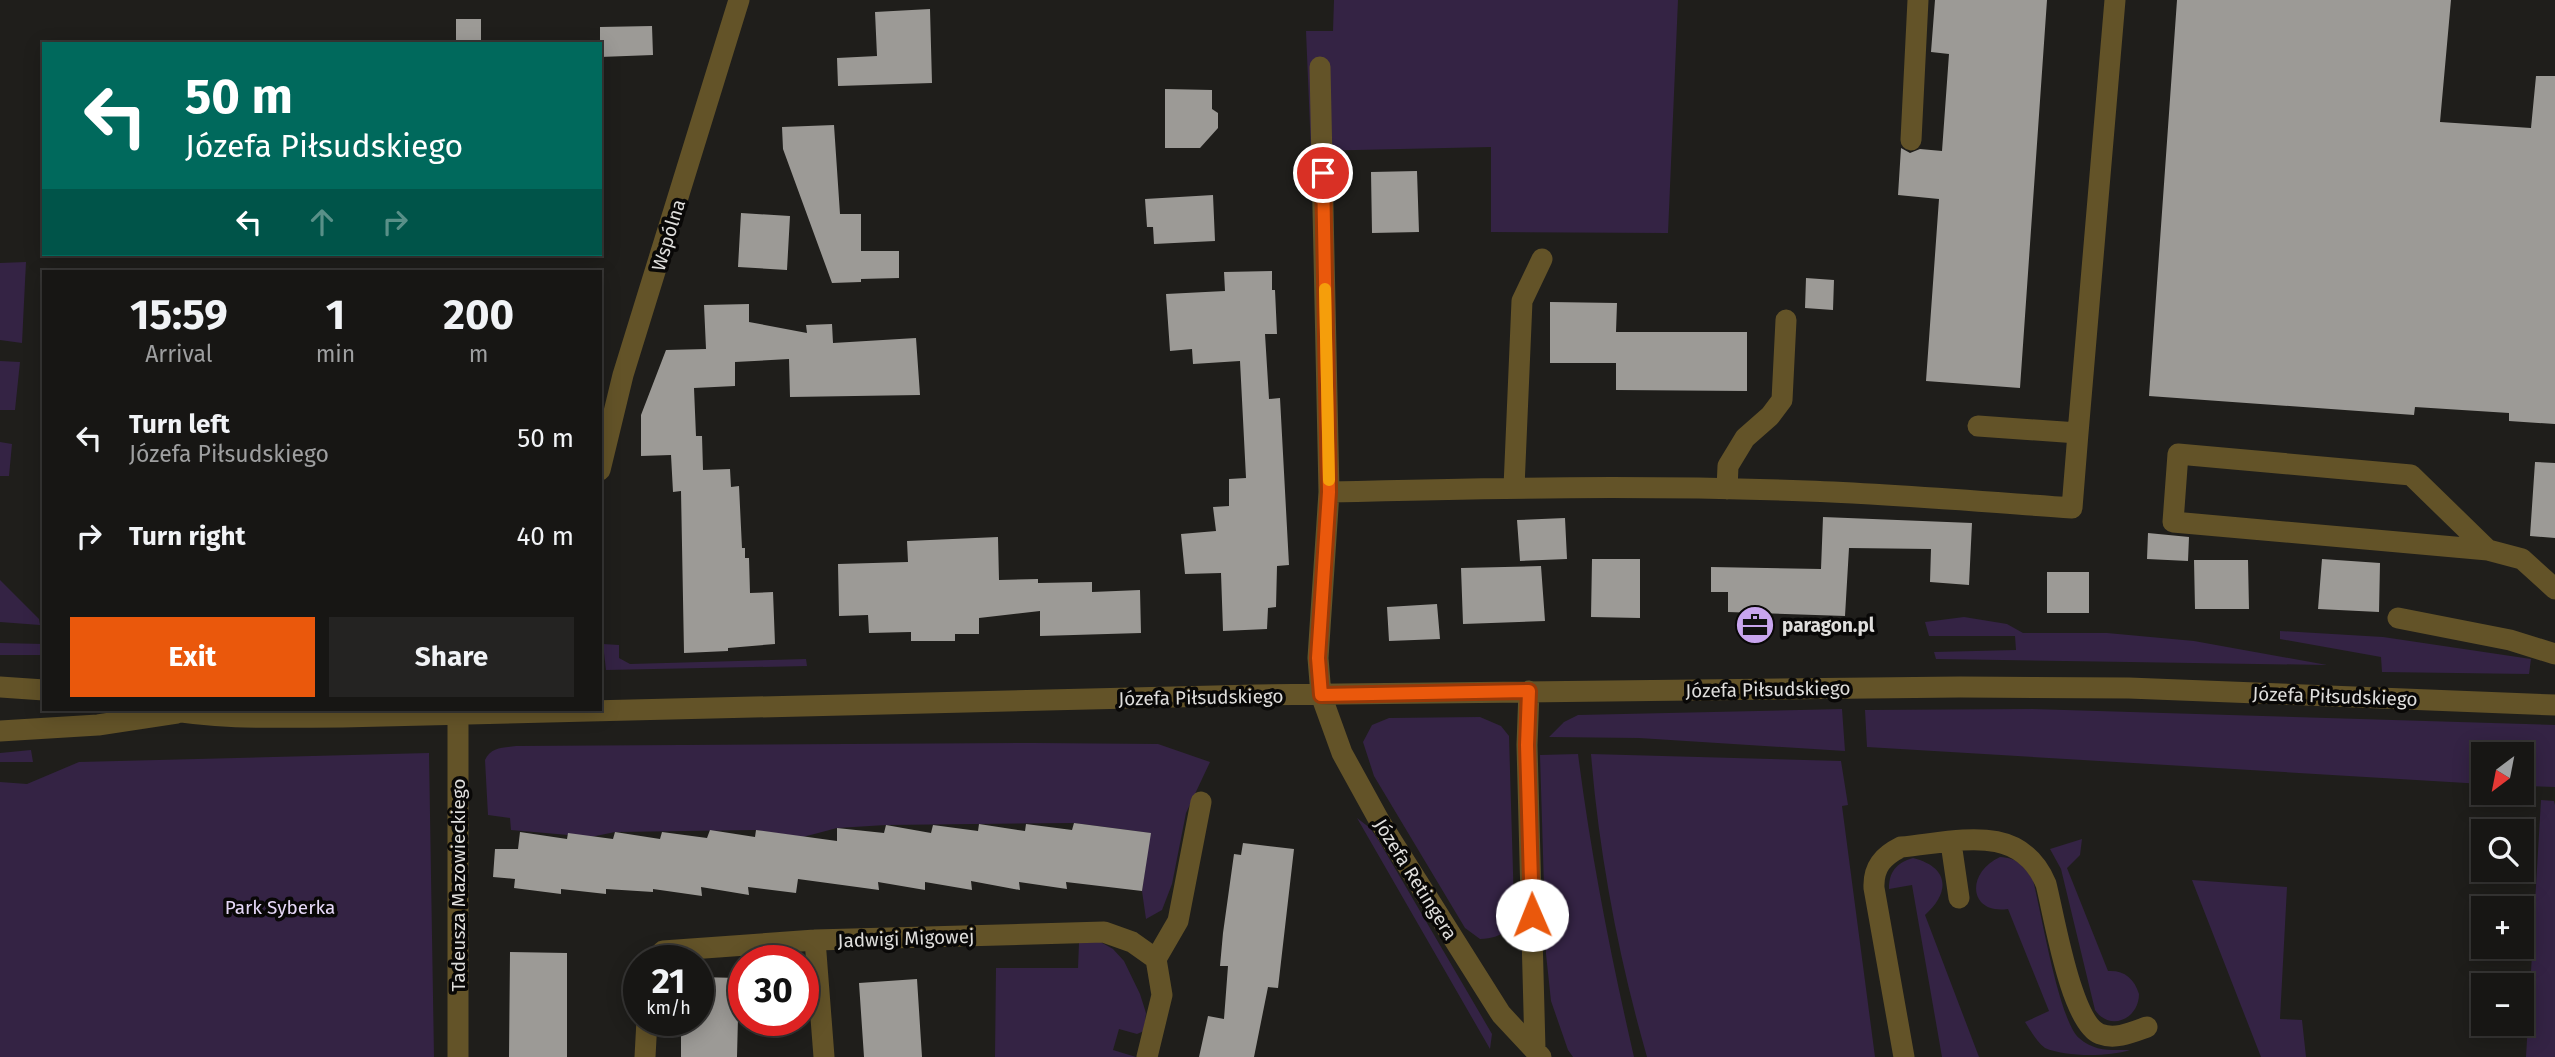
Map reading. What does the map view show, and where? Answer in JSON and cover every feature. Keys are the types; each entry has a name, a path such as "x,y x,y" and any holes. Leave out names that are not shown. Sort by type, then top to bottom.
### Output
{"street":[{"name":"Wspólna","path":"602,462 624,375 739,0"},
{"path":"1911,139 1918,0"},
{"path":"1329,492 1514,487 1823,491 2072,508 2115,0"},
{"name":"Józefa Retingera","path":"1320,67 1329,492 1318,658 1321,695 1342,753 1380,822 1501,1014 1532,1054"},
{"path":"1514,487 1522,301 1542,259"},
{"path":"1727,489 1728,466 1745,438 1770,416 1783,400 1786,320"},
{"path":"1978,426 2078,433"},
{"path":"2488,550 2411,475 2178,454 2174,522 2488,550 2522,559 2555,589"},
{"path":"2398,618 2510,640 2555,654"},
{"path":"0,687 42,690"},
{"name":"Józefa Piłsudskiego","path":"602,710 1529,691 1960,687 2129,688 2555,705"},
{"name":"Józefa Retingera","path":"1529,691 1527,745 1532,1054"},
{"name":"Józefa Piłsudskiego","path":"0,731 98,725 172,711 458,714 548,711"},
{"name":"Tadeusza Mazowieckiego","path":"458,714 458,1057"},
{"path":"1147,1057 1162,995 1156,959 1178,921 1201,802"},
{"path":"1904,1057 1874,888 1874,876 1880,861 1901,847 1993,839 2010,844 2026,854 2039,866 2046,884 2075,1002 2085,1023 2100,1034 2121,1036 2147,1027"},
{"path":"1951,843 1959,898"},
{"name":"Jadwigi Migowej","path":"714,947 815,940 1104,932 1132,942 1156,959"},
{"path":"815,940 824,1057"},
{"path":"645,1057 646,1036"}],"green space":[{"path":"1334,0 1678,0 1668,233 1491,232 1491,147 1311,151 1306,31 1333,31"},
{"path":"26,262 22,343 0,340 0,263"},
{"path":"0,361 20,362 15,410 0,410"},
{"path":"0,442 12,444 9,476 0,476"},
{"path":"0,580 39,619 40,625 0,622"},
{"path":"1964,617 2007,624 2023,633 2107,633 2194,641 2327,665 1936,659 1934,652 2016,650 2015,636 1929,636 1925,622"},
{"path":"2280,631 2383,637 2531,659 2529,674 2382,672 2381,657 2280,639"},
{"path":"0,643 42,644 42,655 0,655"},
{"path":"603,644 619,645 619,658 630,664 806,659 807,666 606,670"},
{"path":"1842,709 1845,751 1639,738 1549,737 1564,722 1578,715"},
{"path":"2032,709 2555,725 2555,787 2534,786 2534,742 2471,742 2471,783 1867,747 1865,710"},
{"path":"1480,717 1501,726 1509,736 1514,906 1511,921 1505,931 1495,937 1480,939 1465,928 1374,776 1363,742 1372,725 1389,718"},
{"path":"1158,744 1210,762 1186,813 1172,884 1162,910 1146,919 1142,891 1150,833 1074,823 886,825 837,828 803,837 756,830 615,832 591,837 511,830 510,818 488,815 485,760 494,750 506,747"},
{"path":"31,750 33,762 0,762 0,753"},
{"name":"Park Syberka","path":"429,753 434,1057 0,1057 0,782 27,784 79,762"},
{"path":"1578,754 1602,906 1634,1057 1573,1057 1551,1001 1546,954 1540,755"},
{"path":"1591,754 1841,761 1848,805 1842,806 1875,1057 1647,1057 1611,907"},
{"path":"2541,800 2554,801 2555,1057 2526,1057 2527,1036 2534,1036 2534,973 2531,973 2532,959 2534,959"},
{"path":"1357,818 1370,828 1379,841 1492,1034 1490,1049"},
{"path":"2082,839 2080,855 2067,868 2108,971 2128,976 2139,994 2134,1010 2123,1020 2108,1020 2095,1010 2061,869 2050,849"},
{"path":"2000,857 2020,863 2033,880 2058,989 2072,1028 2079,1038 2091,1046 2130,1050 2099,1055 2064,1053 2045,1048 2034,1036 2025,1022 2049,1011 2008,909 1985,906 1976,891 1981,873"},
{"path":"1913,858 1934,867 1942,881 1939,898 1925,915 1979,1057 1942,1057 1912,885 1889,889 1890,878 1895,869"},
{"path":"2192,880 2287,887 2280,1019 2302,1020 2306,1057 2261,1057"},
{"path":"1097,940 1113,949 1124,961 1140,994 1146,1013 1144,1031 1137,1034 1119,1029 1113,1050 1136,1057 995,1057 996,968 1078,968 1079,943"}],"building":[{"path":"1935,0 2047,0 2020,388 1926,381 1939,199 1898,195 1901,148 1910,153 1920,149 1942,151 1949,54 1931,52"},
{"path":"2177,0 2451,0 2440,122 2531,128 2536,76 2555,76 2555,424 2509,421 2509,413 2415,407 2414,415 2149,396"},
{"path":"930,9 932,83 838,86 837,58 877,56 875,12"},
{"path":"456,19 481,19 481,42 456,42"},
{"path":"652,26 653,55 602,57 600,27"},
{"path":"1165,89 1212,90 1212,109 1218,113 1218,128 1200,148 1165,148"},
{"path":"834,125 840,214 861,214 861,251 899,251 899,278 832,283 783,149 782,127"},
{"path":"1417,171 1419,232 1372,233 1371,172"},
{"path":"1213,195 1215,241 1154,244 1153,227 1147,227 1145,199"},
{"path":"741,213 790,216 787,270 738,267"},
{"path":"1272,271 1277,334 1265,334 1269,399 1280,398 1289,565 1277,566 1276,607 1268,608 1267,629 1223,631 1221,573 1185,574 1181,534 1216,531 1213,507 1229,506 1229,479 1246,478 1240,361 1193,364 1192,349 1170,351 1166,294 1225,291 1224,272"},
{"path":"1806,278 1834,280 1833,310 1805,308"},
{"path":"1550,302 1617,303 1616,332 1747,332 1747,391 1616,390 1616,363 1550,363"},
{"path":"749,304 749,322 807,333 806,325 832,324 833,343 916,338 920,395 790,397 789,359 735,362 735,386 694,388 696,436 702,436 703,470 730,469 731,487 739,486 742,548 745,548 745,558 749,558 750,593 773,592 775,644 728,648 728,651 684,653 681,491 673,492 671,455 641,456 641,415 666,350 706,349 704,305"},
{"path":"2535,462 2555,463 2555,538 2530,536"},
{"path":"1823,517 1972,523 1969,585 1930,582 1931,549 1849,548 1845,616 1728,612 1728,592 1711,592 1711,567 1821,569"},
{"path":"1565,518 1567,559 1520,561 1517,520"},
{"path":"2148,533 2189,537 2188,561 2147,559"},
{"path":"998,537 999,580 1038,579 1038,583 1092,582 1092,592 1140,590 1141,633 1040,636 1040,611 979,618 979,634 955,634 955,641 911,641 911,632 869,633 868,615 839,616 838,564 908,562 907,541"},
{"path":"1592,559 1640,559 1640,618 1591,617"},
{"path":"2322,559 2380,563 2379,612 2318,609"},
{"path":"2194,560 2248,560 2249,609 2195,609"},
{"path":"1541,566 1545,621 1463,624 1461,568"},
{"path":"2047,572 2089,572 2089,613 2047,613"},
{"path":"1437,604 1440,639 1389,641 1387,607"},
{"path":"1074,823 1151,833 1142,891 1066,882 1067,889 1019,882 1020,890 971,881 972,890 925,882 925,890 878,882 879,890 798,879 796,893 748,887 749,895 701,887 702,896 653,889 653,892 606,889 606,894 561,889 561,894 514,888 515,879 493,877 495,849 518,849 520,832 567,839 568,833 613,839 615,832 660,839 662,832 707,838 710,830 755,837 756,830 837,841 837,828 884,833 886,825 931,833 933,825 978,831 979,824 1025,831 1026,824 1072,830"},
{"path":"1243,843 1294,849 1278,988 1268,987 1254,1057 1199,1057 1208,1016 1224,1019 1228,966 1220,966 1223,933 1234,854 1241,855"},
{"path":"510,952 567,953 567,1057 509,1057"},
{"path":"714,977 728,978 728,1036 738,1036 737,1057 681,1057 681,1036 714,1036"},
{"path":"917,979 922,1057 864,1057 859,983"}],"slow traffic":[{"path":"1325,289 1329,480"}],"place":[{"name":"paragon.pl","path":"1755,625"}],"route":[{"path":"1323,173 1329,492 1318,658 1321,695 1529,691 1527,745 1532,915"}]}
